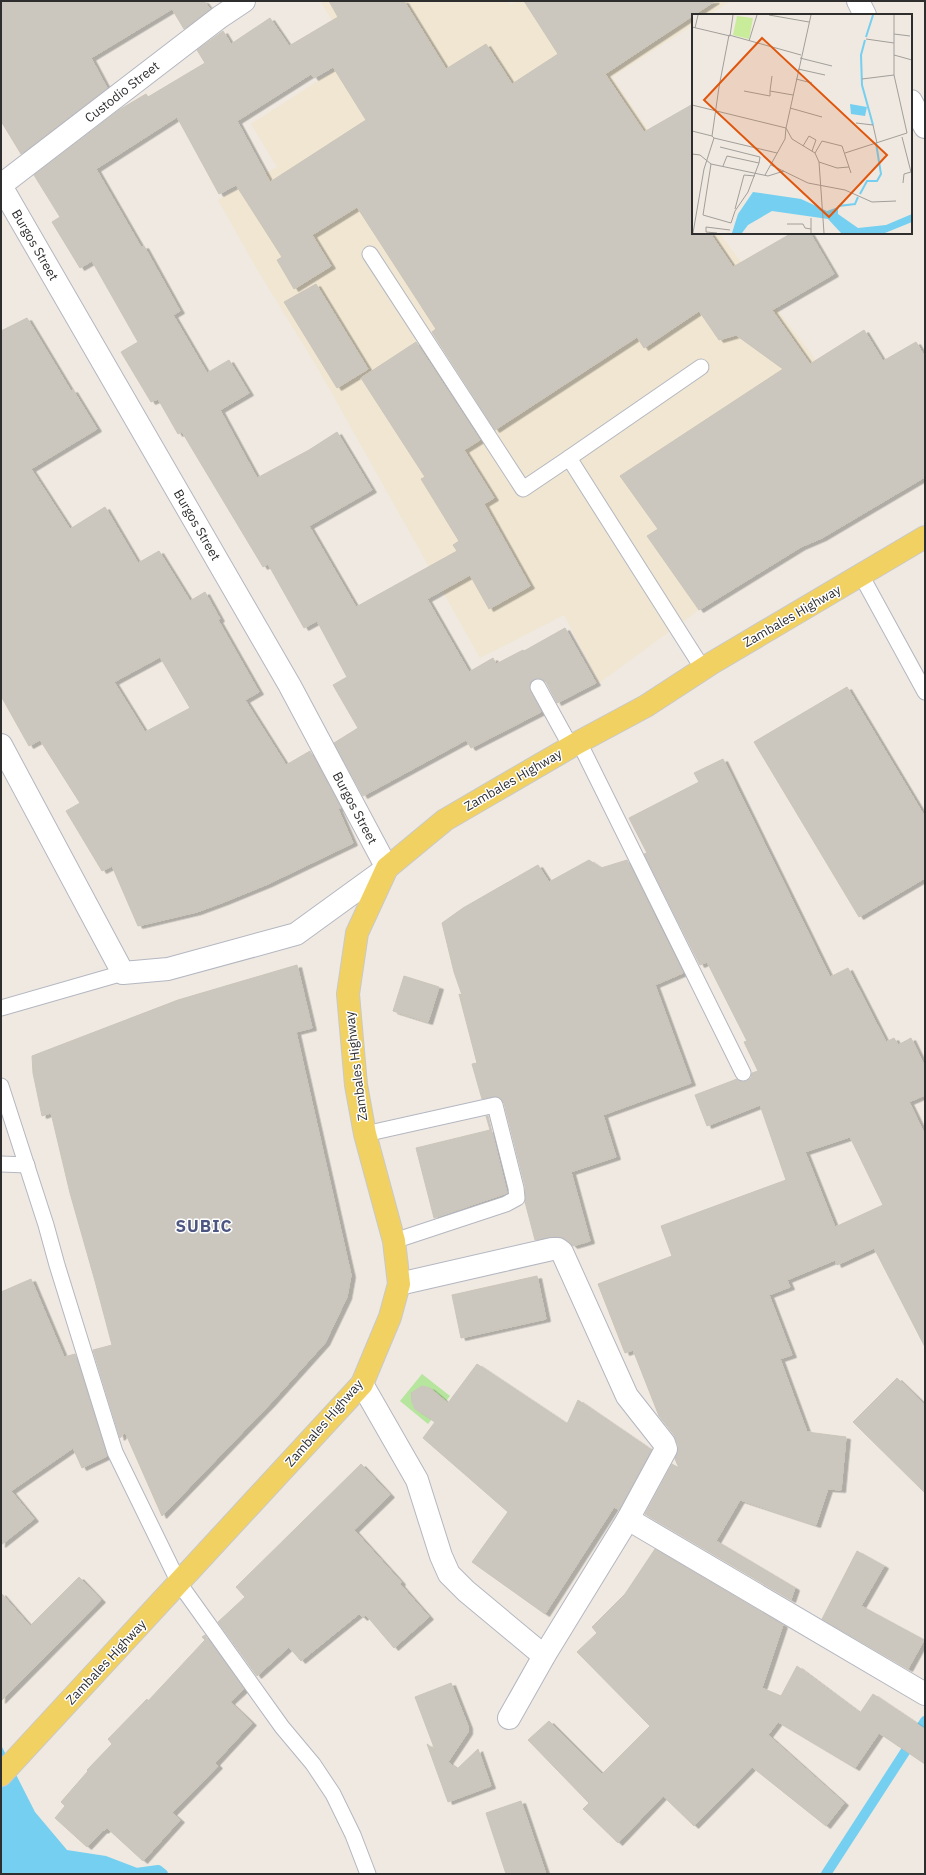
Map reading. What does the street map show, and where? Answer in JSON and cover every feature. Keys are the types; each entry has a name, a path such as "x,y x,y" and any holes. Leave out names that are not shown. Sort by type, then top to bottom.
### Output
{"main road":[{"name":"Zambales Highway","path":"1,1775 362,1384 390,1317 399,1284 394,1240 365,1134 356,1085 348,994 357,933 387,868 445,820 646,706 703,669 925,537"}],"street":[{"name":"Custodio Street","path":"1,186 220,17 244,1"},
{"path":"858,1 864,14"},
{"path":"912,103 925,127"},
{"name":"Burgos Street","path":"1,186 290,686 387,868"},
{"path":"1,745 123,972 168,969 296,934 387,868"},
{"path":"399,1284 552,1249 558,1249 562,1252 628,1396 664,1443 666,1449 628,1519 544,1656 509,1718"},
{"path":"362,1384 417,1480 441,1556 449,1574 466,1591 544,1656"},
{"path":"628,1519 921,1691"}],"lane":[{"path":"370,254 523,490 701,367"},
{"path":"569,458 703,669"},
{"path":"861,575 925,692"},
{"path":"538,687 575,745 743,1073"},
{"path":"1,1008 123,972"},
{"path":"1,1086 115,1452 179,1583 282,1727 313,1764 333,1794 353,1834 368,1874"},
{"path":"365,1134 495,1105 516,1188 517,1198 506,1204 394,1240"},
{"path":"1,1164 26,1165"}],"shaded area":[{"path":"320,1 508,1 510,5 517,1 731,1 711,14 692,14 692,26 612,77 692,195 692,234 720,234 840,392 700,500 647,536 699,610 599,683 564,615 480,658 316,365 258,271 218,200 277,167 251,124 355,57"}],"green space":[{"path":"422,1374 450,1396 428,1424 400,1401"}],"water":[{"path":"1,1745 35,1812 67,1850 106,1856 140,1869 134,1874 1,1874"}],"building":[{"path":"1,1 204,1 210,9 184,29 172,9 91,58 107,88 21,154 1,121"},
{"path":"329,1 404,1 446,69 486,44 512,84 558,54 524,1 715,1 695,14 692,14 692,16 605,74 644,132 692,105 692,234 711,234 733,267 790,234 811,234 834,274 772,310 810,364 864,330 883,361 916,342 925,357 925,477 822,538 801,547 699,610 647,536 658,529 620,476 783,369 736,335 719,340 699,311 644,348 637,337 495,430 432,332 436,329 357,207 312,235 331,266 294,289 277,260 282,257 236,185 219,194 177,117 96,169 141,247 144,246 180,311 173,315 207,373 229,360 249,393 220,410 257,478 309,450 337,432 372,490 309,526 356,607 457,551 453,545 459,541 421,479 425,477 361,378 416,342 480,440 464,450 494,498 484,504 530,586 489,609 470,575 427,599 469,672 493,658 496,664 523,650 524,651 565,628 596,683 557,703 546,682 542,679 534,679 530,683 529,687 541,712 471,748 466,740 363,796 334,743 358,728 333,685 347,677 317,621 304,628 268,564 263,567 182,432 178,434 158,399 151,402 121,352 138,342 92,261 80,268 52,222 60,217 34,175 119,110 146,94 148,97 205,63 197,50 223,31 231,44 270,18 289,46 338,17","holes":["333,67 366,120 270,182 237,121 311,74 314,78"]},
{"path":"316,284 368,369 337,388 284,302"},
{"path":"27,318 71,391 73,390 97,429 31,469 70,529 105,507 138,563 159,551 190,601 205,592 220,619 218,620 259,692 245,700 286,765 310,751 341,808 338,809 353,843 268,884 224,902 197,912 138,926 112,866 102,871 66,811 80,803 40,740 29,746 1,696 1,331","holes":["160,657 190,708 145,732 114,682"]},
{"path":"847,687 925,817 925,878 859,917 754,742"},
{"path":"723,759 830,977 848,968 886,1042 894,1038 898,1045 911,1038 925,1067 925,1095 909,1102 925,1135 925,1347 874,1248 837,1265 835,1260 787,1280 790,1287 769,1295 792,1355 780,1359 807,1432 846,1437 841,1490 828,1489 816,1525 740,1500 716,1541 795,1588 791,1600 645,1514 672,1464 679,1468 675,1459 678,1445 674,1435 659,1416 633,1350 625,1353 598,1284 672,1256 661,1226 786,1180 760,1105 707,1126 695,1095 737,1079 742,1082 747,1081 751,1078 752,1073 758,1071 744,1042 747,1041 707,962 700,965 644,854 647,853 629,818 699,782 694,773","holes":["850,1137 883,1205 835,1227 805,1152"]},
{"path":"589,860 601,868 627,860 683,973 655,985 691,1083 603,1115 616,1157 571,1172 590,1241 573,1246 566,1239 558,1236 535,1240 525,1202 525,1186 504,1103 497,1096 482,1099 472,1064 477,1063 459,994 462,995 454,972 442,923 463,908 538,865 549,882"},
{"path":"297,965 312,1028 296,1032 351,1275 347,1297 325,1343 270,1404 162,1516 125,1432 120,1438 93,1350 112,1345 70,1193 51,1113 42,1116 33,1073 32,1056 178,1000"},
{"path":"404,976 439,987 428,1022 393,1011"},
{"path":"486,1116 488,1116 507,1193 434,1218 416,1148 490,1130"},
{"path":"537,1276 546,1319 461,1338 452,1295"},
{"path":"31,1279 64,1357 75,1354 107,1456 82,1468 73,1448 11,1491 34,1519 1,1545 1,1292"},
{"path":"477,1364 567,1424 578,1400 651,1450 619,1510 614,1507 545,1614 472,1562 508,1512 423,1438 435,1422 415,1409 412,1402 411,1393 422,1386 430,1388 448,1403"},
{"path":"897,1378 925,1405 925,1493 853,1422"},
{"path":"361,1464 390,1495 354,1530 401,1582 400,1584 429,1617 394,1648 366,1615 363,1618 359,1614 301,1661 289,1647 257,1676 218,1622 245,1597 236,1587"},
{"path":"655,1549 783,1625 762,1688 781,1696 797,1666 860,1713 873,1694 925,1729 925,1764 879,1733 855,1768 778,1722 768,1735 844,1803 826,1826 752,1767 694,1826 663,1796 618,1843 583,1809 589,1803 528,1740 549,1721 602,1774 650,1726 577,1652 597,1633 592,1627 625,1594"},
{"path":"857,1551 884,1566 861,1606 924,1640 908,1669 822,1619"},
{"path":"79,1577 101,1600 1,1701 1,1593 30,1626"},
{"path":"205,1635 244,1689 230,1702 252,1723 215,1763 218,1766 172,1813 180,1820 143,1861 107,1828 104,1831 103,1830 87,1847 55,1818 65,1806 61,1802 88,1771 87,1770 112,1744 108,1739 147,1699 148,1701 205,1640 202,1637"},
{"path":"451,1683 468,1726 468,1732 448,1762 457,1769 478,1749 491,1786 448,1802 427,1744 435,1750 415,1697"},
{"path":"521,1801 546,1874 506,1874 486,1813"}],"waterway":[{"path":"826,1874 925,1721"},
{"path":"129,1874 158,1870 163,1874"}],"district":[{"name":"SUBIC","path":"204,1226"}]}
